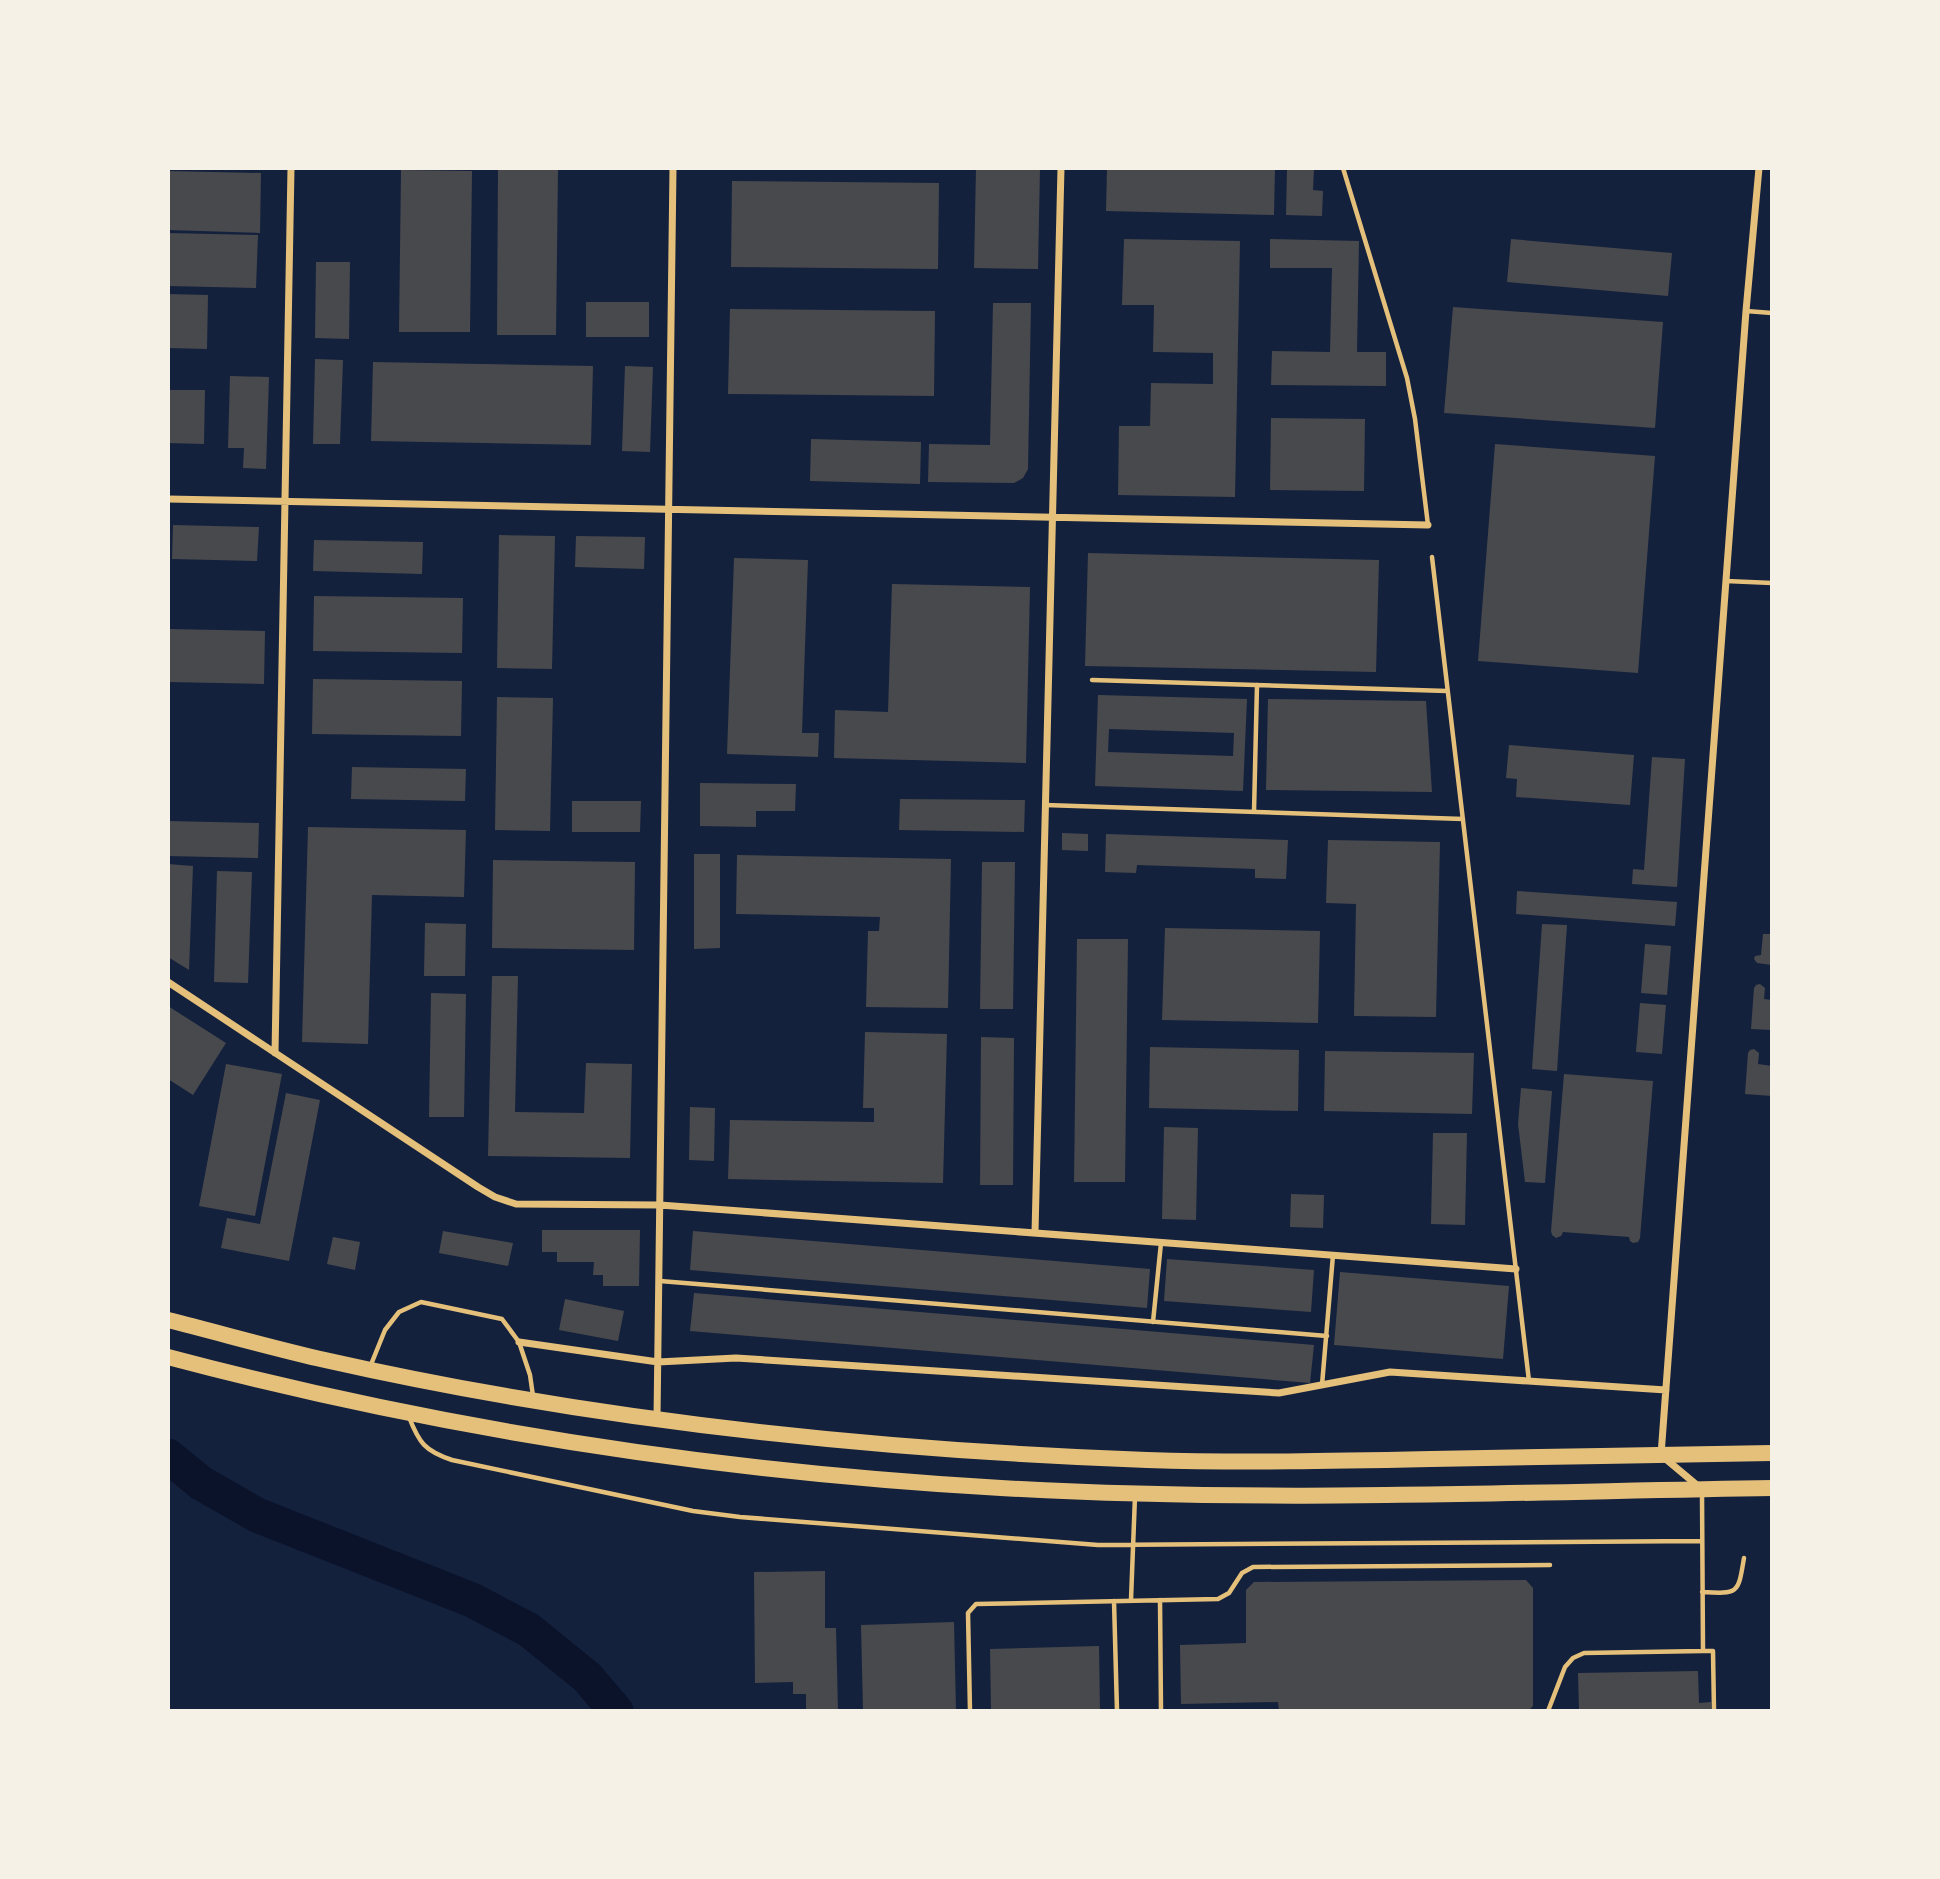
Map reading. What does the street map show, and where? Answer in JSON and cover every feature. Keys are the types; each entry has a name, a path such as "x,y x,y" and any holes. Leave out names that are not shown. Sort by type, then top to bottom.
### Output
{"highway":[{"path":"175,1322 369,1369 534,1400 657,1419 856,1442 1003,1453 1224,1461 1772,1452"},
{"path":"168,1357 407,1412 626,1450 853,1477 1000,1488 1135,1493 1371,1495 1772,1488"}],"street":[{"path":"275,1053 291,168"},
{"path":"657,1419 673,168"},
{"path":"1035,1233 1061,168"},
{"path":"1702,1489 1661,1455 1746,311 1759,168"},
{"path":"168,499 1428,525"},
{"path":"168,982 495,1197 516,1204 660,1205 1516,1269"},
{"path":"519,1342 658,1362 736,1358 1279,1394 1390,1372 1666,1390"}],"lane":[{"path":"1343,168 1407,378 1415,419 1428,525"},
{"path":"1746,311 1772,313"},
{"path":"1432,557 1529,1381"},
{"path":"1726,581 1772,583"},
{"path":"1092,680 1447,691"},
{"path":"1254,812 1257,685"},
{"path":"1045,805 1462,818"},
{"path":"1153,1322 1161,1242"},
{"path":"1322,1385 1333,1255"},
{"path":"660,1281 1326,1336"},
{"path":"369,1369 385,1330 399,1312 421,1302 502,1319 519,1342 530,1375 534,1400"},
{"path":"407,1412 420,1442 426,1449 443,1457 693,1511 740,1517 1085,1544 1702,1541"},
{"path":"1702,1489 1703,1651"},
{"path":"1131,1600 1135,1493"},
{"path":"1702,1592 1726,1593 1735,1590 1740,1583 1744,1558"},
{"path":"970,1711 968,1614 976,1604 1219,1599 1229,1592 1242,1573 1253,1567 1550,1565"},
{"path":"1160,1600 1161,1711"},
{"path":"1114,1601 1116,1711"},
{"path":"1548,1711 1565,1667 1573,1658 1584,1653 1703,1651 1713,1651 1714,1711"}],"building":[{"path":"498,168 558,168 556,335 497,335"},
{"path":"976,168 1040,168 1038,269 974,268"},
{"path":"1107,168 1275,168 1274,215 1106,211"},
{"path":"1287,168 1314,168 1313,190 1323,191 1322,216 1286,215"},
{"path":"401,170 472,171 470,332 399,332"},
{"path":"168,171 261,173 260,233 168,230"},
{"path":"732,181 939,183 938,269 731,267"},
{"path":"168,233 258,235 256,288 168,286"},
{"path":"1124,239 1240,241 1235,497 1118,495 1119,426 1150,426 1151,383 1213,384 1213,353 1153,352 1154,305 1122,305"},
{"path":"1270,239 1359,241 1357,352 1386,352 1386,386 1271,385 1272,351 1330,352 1332,268 1270,268"},
{"path":"1511,239 1672,253 1668,296 1507,282"},
{"path":"316,262 350,262 349,339 315,338"},
{"path":"168,294 208,295 207,349 168,348"},
{"path":"586,302 649,302 649,337 586,337"},
{"path":"993,303 1031,303 1028,469 1023,478 1014,483 928,482 929,444 990,445"},
{"path":"1453,307 1663,322 1655,428 1444,413"},
{"path":"730,309 935,311 934,396 728,394"},
{"path":"315,359 343,360 340,444 313,444"},
{"path":"373,362 593,366 591,445 371,441"},
{"path":"625,366 653,367 650,452 622,451"},
{"path":"230,376 269,377 266,469 243,468 244,448 228,448"},
{"path":"168,390 205,390 204,444 168,443"},
{"path":"1271,418 1365,419 1364,491 1270,490"},
{"path":"811,439 921,442 920,484 810,481"},
{"path":"1495,444 1655,456 1638,673 1478,661"},
{"path":"173,525 259,527 257,561 172,559"},
{"path":"499,535 555,536 552,669 497,668"},
{"path":"576,536 645,537 644,569 575,567"},
{"path":"314,540 423,542 422,574 313,571"},
{"path":"1088,553 1379,560 1376,672 1085,666"},
{"path":"734,558 808,560 802,733 819,733 818,757 727,754"},
{"path":"892,584 1030,587 1026,763 834,758 835,710 888,712"},
{"path":"314,596 463,598 462,653 313,651"},
{"path":"168,629 265,631 264,684 168,682"},
{"path":"313,679 462,681 461,736 312,734"},
{"path":"1098,695 1247,699 1243,791 1095,786","holes":["1109,729 1234,733 1233,756 1108,752"]},
{"path":"497,697 553,698 550,831 495,830"},
{"path":"1268,699 1426,701 1432,792 1266,790"},
{"path":"1509,745 1634,755 1630,805 1516,797 1517,779 1506,778"},
{"path":"1652,757 1685,759 1677,887 1632,884 1633,869 1644,870"},
{"path":"352,767 466,769 465,801 351,799"},
{"path":"700,783 796,784 795,811 756,811 756,827 700,826"},
{"path":"900,799 1025,800 1024,832 899,830"},
{"path":"572,801 641,801 640,832 572,832"},
{"path":"168,821 259,823 258,858 168,856"},
{"path":"308,827 466,830 464,897 372,895 368,1044 302,1042"},
{"path":"1062,833 1088,834 1088,851 1062,850"},
{"path":"1106,834 1288,840 1286,879 1255,878 1255,869 1137,865 1136,873 1105,872"},
{"path":"1328,840 1440,842 1436,1017 1354,1016 1356,904 1326,903"},
{"path":"694,854 720,854 720,948 694,949"},
{"path":"737,855 951,859 948,1008 866,1007 868,931 879,931 880,917 736,914"},
{"path":"493,860 635,862 634,950 492,948"},
{"path":"982,862 1015,862 1013,1009 980,1009"},
{"path":"168,864 193,866 189,970 168,957"},
{"path":"217,871 252,872 248,983 214,982"},
{"path":"1517,891 1677,902 1675,926 1516,914"},
{"path":"425,923 466,924 465,976 424,976"},
{"path":"1542,924 1567,925 1557,1071 1532,1069"},
{"path":"1165,928 1320,931 1318,1023 1162,1020"},
{"path":"1763,934 1772,934 1772,965 1757,963 1754,959 1755,956 1761,955"},
{"path":"1077,939 1128,939 1125,1182 1074,1182"},
{"path":"1645,944 1671,946 1667,995 1641,993"},
{"path":"492,976 518,976 515,1112 584,1113 586,1063 632,1064 630,1158 488,1156"},
{"path":"1760,984 1765,988 1764,999 1772,1000 1772,1030 1751,1029 1754,988"},
{"path":"431,993 466,994 464,1117 429,1117"},
{"path":"1640,1003 1666,1005 1662,1054 1636,1052"},
{"path":"168,1006 226,1043 193,1095 168,1079"},
{"path":"865,1032 947,1034 943,1183 728,1179 730,1120 874,1122 874,1108 863,1108"},
{"path":"981,1037 1014,1038 1013,1185 980,1185"},
{"path":"1150,1047 1299,1050 1298,1111 1149,1108"},
{"path":"1754,1049 1759,1053 1758,1064 1772,1066 1772,1096 1745,1094 1748,1053"},
{"path":"1325,1051 1474,1053 1472,1114 1324,1111"},
{"path":"226,1064 282,1074 255,1216 199,1206"},
{"path":"1564,1074 1653,1081 1638,1242 1633,1243 1629,1237 1563,1232 1556,1238 1552,1235"},
{"path":"1521,1088 1552,1091 1545,1183 1525,1182 1518,1124"},
{"path":"286,1093 320,1100 289,1261 221,1248 227,1218 260,1224"},
{"path":"690,1107 715,1108 714,1161 689,1160"},
{"path":"1164,1127 1198,1128 1196,1220 1162,1219"},
{"path":"1433,1133 1467,1133 1465,1225 1431,1224"},
{"path":"1291,1194 1324,1195 1323,1228 1290,1227"},
{"path":"542,1230 640,1230 639,1286 603,1286 603,1275 593,1275 594,1262 557,1262 557,1252 542,1252"},
{"path":"443,1231 513,1243 508,1266 439,1253"},
{"path":"693,1231 1150,1269 1147,1308 690,1270"},
{"path":"333,1237 360,1242 355,1270 327,1264"},
{"path":"1167,1259 1314,1270 1311,1312 1164,1301"},
{"path":"1340,1272 1509,1286 1503,1359 1334,1345"},
{"path":"694,1293 1314,1345 1310,1383 690,1331"},
{"path":"565,1299 624,1311 618,1341 559,1330"},
{"path":"825,1571 825,1628 836,1628 838,1711 806,1711 806,1694 793,1694 793,1682 755,1683 754,1572"},
{"path":"1526,1580 1533,1588 1533,1706 1528,1711 1279,1711 1278,1702 1181,1704 1180,1645 1246,1643 1246,1590 1254,1582"},
{"path":"954,1622 956,1711 863,1711 861,1625"},
{"path":"1099,1646 1100,1711 991,1711 990,1649"},
{"path":"1698,1671 1699,1703 1711,1702 1711,1711 1579,1711 1578,1673"}],"waterway":[{"path":"168,1456 201,1483 257,1515 472,1600 529,1630 587,1677 616,1711"}]}
